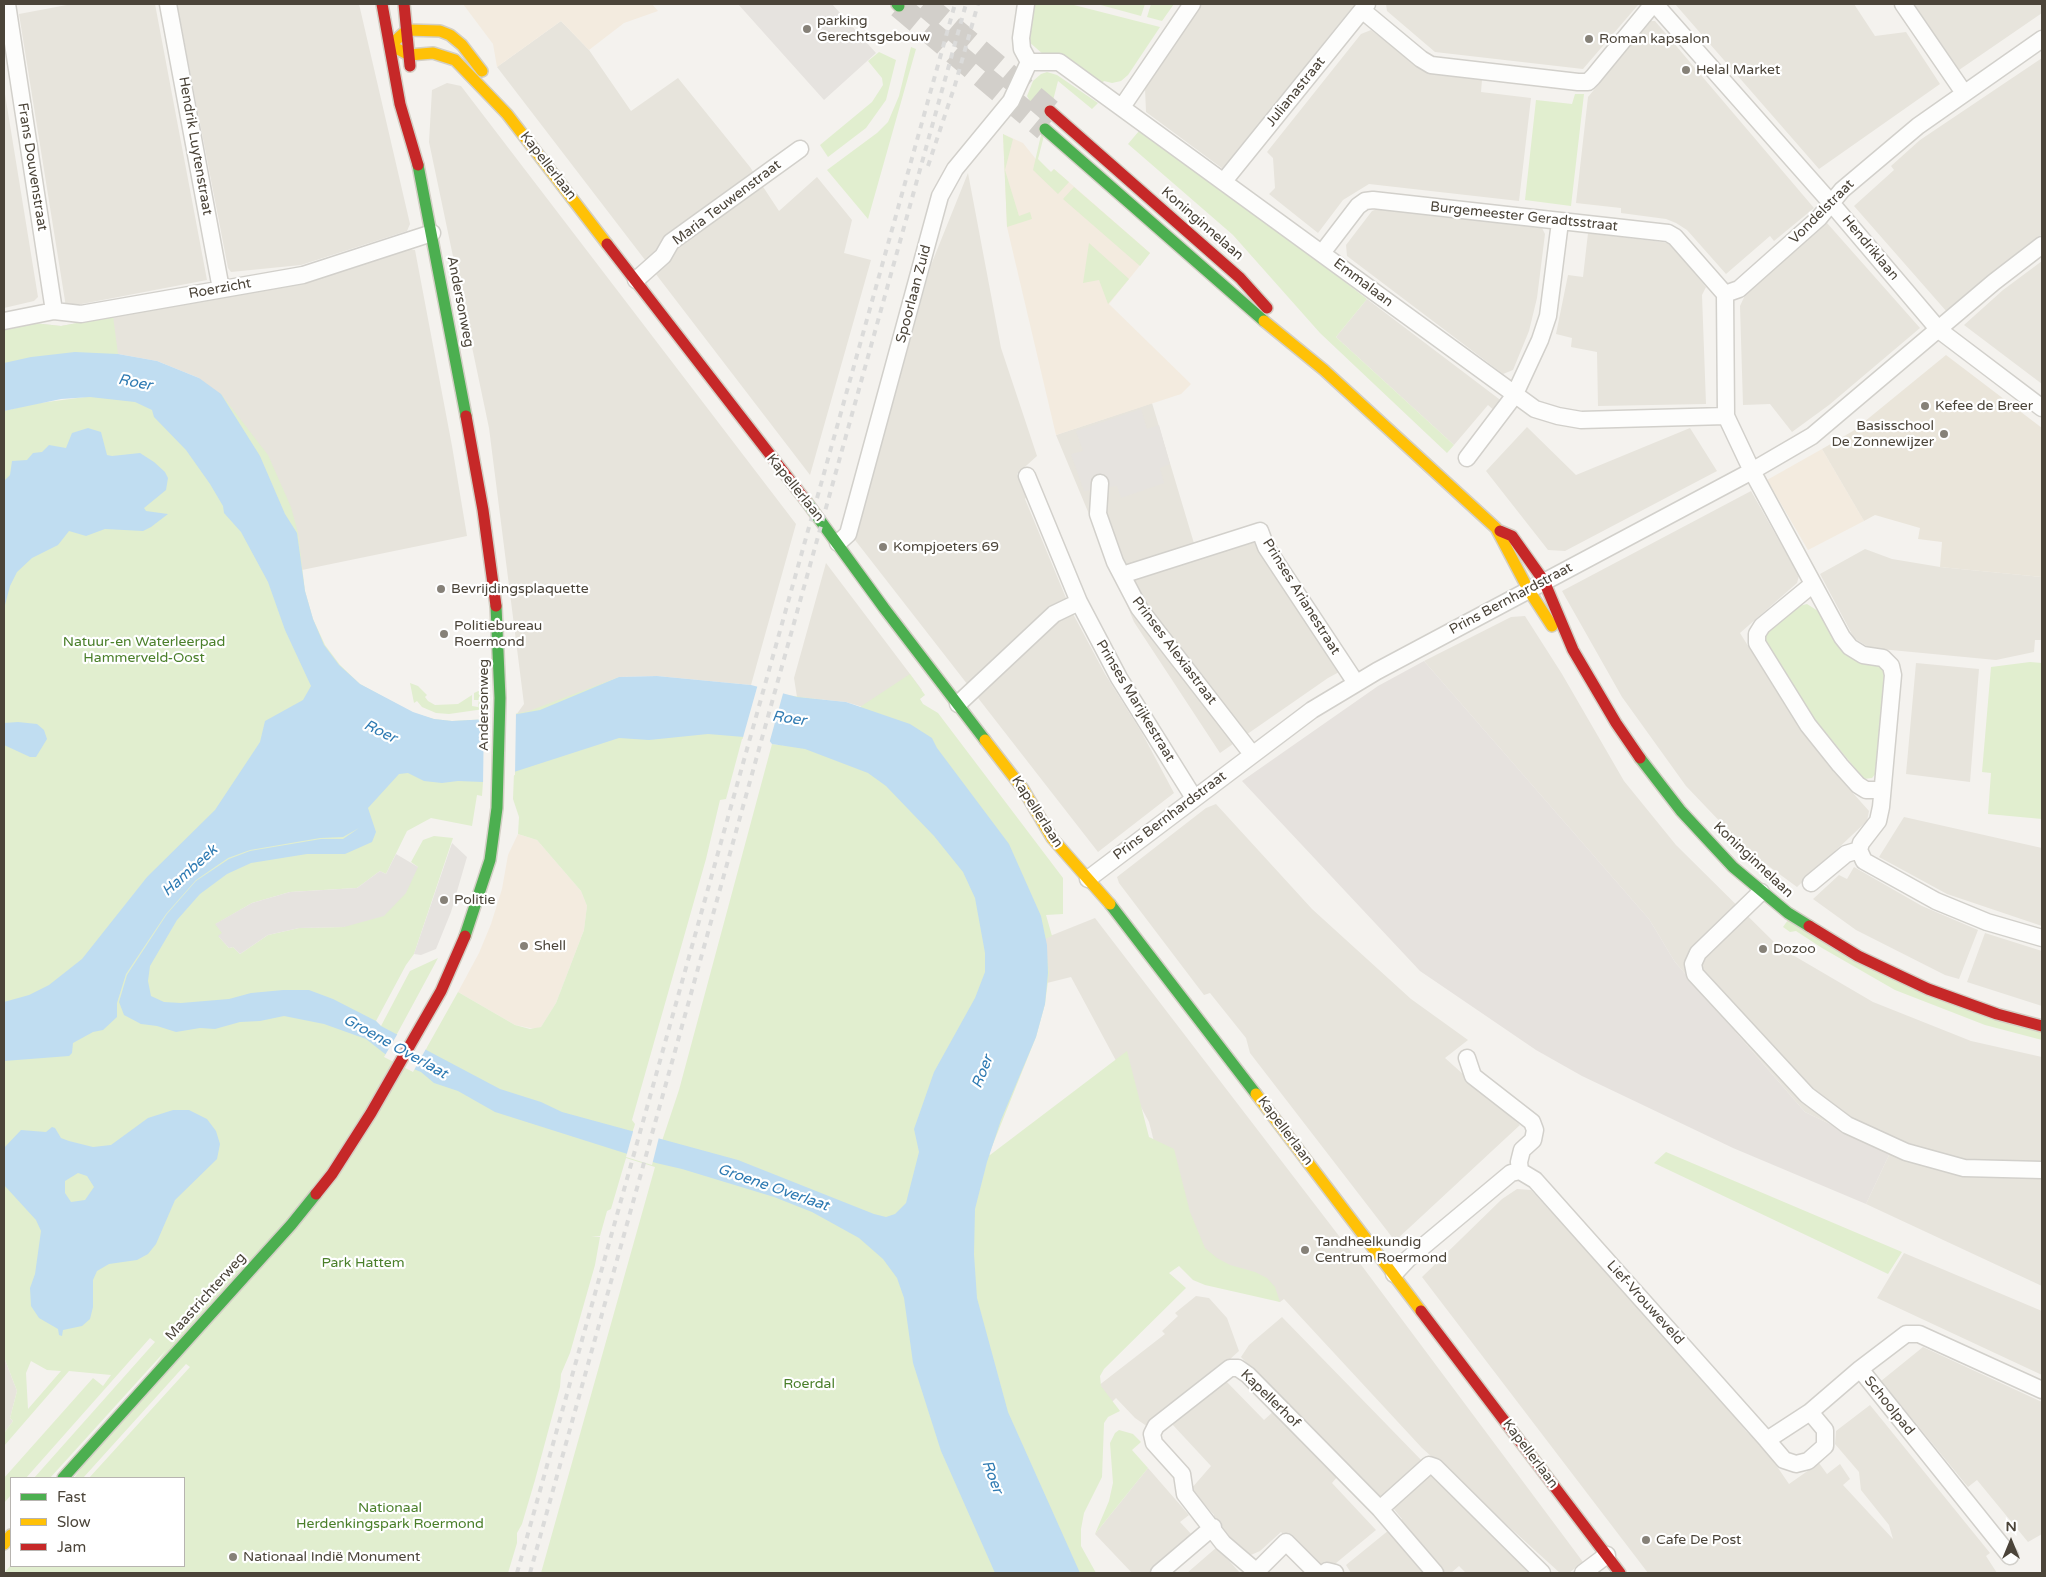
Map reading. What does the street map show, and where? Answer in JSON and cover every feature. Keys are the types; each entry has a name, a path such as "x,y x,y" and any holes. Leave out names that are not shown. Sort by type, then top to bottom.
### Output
{"main road":[{"name":"Andersonweg","path":"362,1128 441,991 464,940 484,880 493,838 498,792 500,702 499,634 483,510 432,233 419,168 400,104 382,4"},
{"path":"404,4 412,76"},
{"path":"407,30 390,45 409,55"},
{"name":"Kapellerlaan","path":"407,30 431,30 450,35 462,45 478,64 507,114"},
{"name":"Kapellerlaan","path":"409,55 433,53 455,60 507,114 838,543 884,608 1023,789 1052,838 1117,912 1620,1573"},
{"name":"Koninginnelaan","path":"1050,111 1240,278 1324,370"},
{"name":"Andersonweg","path":"414,113 419,168"},
{"name":"Koninginnelaan","path":"1045,129 1226,290 1324,370 1500,531 1512,536 1544,581 1573,650 1616,723 1646,766 1708,842 1761,892 1824,936 1892,973 1961,1001 2042,1026"},
{"name":"Koninginnelaan","path":"1500,531 1528,589 1558,637 1573,650"},
{"name":"Maastrichterweg","path":"64,1477 291,1225 332,1174 362,1128"}],"street":[{"name":"Frans Douvenstraat","path":"10,4 7,23 54,310"},
{"name":"Hendrik Luytenstraat","path":"168,4 221,289"},
{"path":"1026,4 1021,38 1022,49 1029,62"},
{"path":"1122,107 1192,4"},
{"path":"1364,7 1431,65 1588,82 1654,4"},
{"name":"Hendriklaan","path":"1654,4 1832,204 1939,330 2042,408"},
{"path":"1903,4 1964,93"},
{"name":"Julianastraat","path":"1224,181 1364,7"},
{"name":"Vondelstraat","path":"1725,294 1739,289 1819,218 1842,190 1918,126 2042,40"},
{"name":"Emmalaan","path":"1029,62 1059,62 1224,181 1514,396 1535,409 1581,420 1726,416"},
{"name":"Spoorlaan Zuid","path":"838,543 848,534 940,196 955,169 1010,101 1029,62"},
{"name":"Maria Teuwenstraat","path":"636,280 663,256 671,242 800,149"},
{"name":"Burgemeester Geradtsstraat","path":"1322,253 1358,206 1365,201 1668,233 1675,237 1725,294"},
{"path":"1467,458 1514,396 1531,363 1548,316 1560,222"},
{"name":"Roerzicht","path":"4,321 54,310 81,314 303,275 432,233"},
{"name":"Prins Bernhardstraat","path":"1088,880 1312,710 1528,589 1752,471 1812,436 1994,282 2042,246"},
{"path":"1725,294 1726,416 1752,471 1842,637 1850,646 1863,655 1883,658 1891,666 1894,675 1878,821 1861,843 1859,850 1864,861 1936,901 1987,922 2042,938"},
{"name":"Prinses Marijkestraat","path":"1027,476 1079,602 1119,678 1194,798"},
{"name":"Prinses Alexiastraat","path":"1100,483 1098,514 1122,575 1139,608 1252,754"},
{"name":"Prinses Arianestraat","path":"1122,575 1260,531 1266,547 1356,684"},
{"path":"1813,584 1762,626 1757,634 1757,643 1808,725 1840,765 1858,786 1866,790 1882,790"},
{"path":"958,704 1054,614 1079,602"},
{"path":"1812,883 1846,854 1859,850"},
{"path":"1761,892 1698,953 1692,964 1695,974 1807,1095 1847,1125 1906,1152 1964,1168 2042,1170"},
{"path":"1394,1274 1408,1259 1511,1173 1520,1170 1519,1162 1522,1150 1533,1140 1535,1130 1532,1122 1473,1076 1467,1058"},
{"name":"Lief-Vrouweveld","path":"1520,1170 1535,1180 1784,1460 1796,1464 1808,1461 1825,1446 1827,1438 1825,1430 1810,1412"},
{"name":"Schoolpad","path":"2010,1556 1860,1369 1906,1334 1919,1334 2042,1390"},
{"name":"Kapellerhof","path":"1213,1528 1185,1494 1182,1474 1154,1443 1152,1434 1156,1426 1230,1368 1238,1368 1248,1375 1380,1509 1435,1573"},
{"path":"1767,1440 1810,1412 1860,1369"},
{"path":"1380,1509 1429,1465 1435,1467 1542,1573"},
{"path":"1159,1573 1213,1528 1223,1543 1257,1572 1286,1542 1317,1573"},
{"path":"1583,1573 1606,1555"},
{"path":"1325,1573 1327,1571 1335,1573"}],"shaded area":[{"path":"72,4 155,4 207,280 66,307 19,14"},
{"path":"177,4 359,4 410,224 407,231 301,265 231,272 228,268"},
{"path":"463,4 652,4 658,11 624,23 589,50 561,21 497,67 493,44"},
{"name":"parking Gerechtsgebouw","path":"738,4 832,4 876,53 824,100"},
{"path":"1201,4 1355,4 1223,169 1146,112 1145,88"},
{"path":"1386,4 1638,5 1583,69 1435,52 1387,11"},
{"path":"1675,4 1854,4 1875,36 1906,32 1940,84 1819,169"},
{"path":"1914,4 2042,4 2042,13 1959,70"},
{"path":"561,21 589,50 631,111 678,78 750,167 779,211 817,177 852,220 844,253 871,260 810,475 497,67"},
{"path":"1651,21 1655,21 1814,208 1774,241 1770,236 1726,274 1687,230 1676,223 1666,219 1621,213 1621,208 1576,203 1588,97"},
{"path":"1371,30 1428,73 1482,80 1481,92 1531,98 1519,201 1369,184 1343,200 1318,233 1269,194 1275,188 1273,158 1267,152 1361,34"},
{"path":"2042,58 2042,234 1985,278 1947,312 1854,206 1894,170 1891,166 1920,140"},
{"path":"447,83 461,86 796,524 751,685 657,676 619,677 540,710 516,715 524,704 489,428 429,142 432,90"},
{"path":"4,88 38,297 34,301 4,308"},
{"path":"1003,134 1023,143 1035,158 1051,172 1054,169 1150,253 1109,304 1191,384 1181,394 1056,435 1007,227"},
{"path":"968,173 1001,348 1037,456 1017,474 1031,491 1025,499 1071,610 1105,674 1142,733 1174,793 1098,852 855,540 931,265"},
{"path":"1377,209 1542,228 1545,234 1537,298 1529,331 1513,370 1503,374 1347,256 1346,245 1372,211"},
{"path":"1827,223 1920,328 1829,405 1792,432 1770,404 1743,405 1740,306 1746,293"},
{"path":"1588,233 1670,243 1706,287 1702,295 1706,404 1598,406 1597,352 1571,347 1572,338 1556,334 1568,275 1583,277"},
{"path":"409,249 415,250 467,536 302,570 199,378 157,361 118,354 31,357 4,363 4,329 34,323 61,326 310,281"},
{"path":"2042,261 2042,384 1964,325 2003,290"},
{"path":"1367,299 1503,402 1496,412 1488,405 1454,445 1336,337"},
{"path":"1946,355 2042,428 2042,577 1940,567 1942,542 1918,539 1920,528 1875,515 1864,521 1822,449 1853,431"},
{"path":"1152,403 1196,550 1263,527 1354,664 1328,678 1220,753 1134,622 1056,435"},
{"path":"1141,409 1147,429 1159,425 1170,464 1160,468 1164,483 1121,498 1117,486 1084,491 1071,454 1083,451 1076,431"},
{"path":"1527,427 1576,475 1690,428 1717,471 1565,551 1548,550 1486,471"},
{"path":"1822,449 1864,521 1808,550 1767,480"},
{"path":"1751,491 1799,576 1797,583 1740,633 1795,721 1828,765 1869,811 1867,821 1797,887 1748,851 1686,786 1622,697 1562,591"},
{"path":"1865,549 1892,559 1940,567 2042,577 2042,640 2035,640 2034,652 1996,660 1870,648 1854,638 1820,574"},
{"path":"826,563 922,690 876,711 846,702 797,697 794,678"},
{"path":"1525,616 1562,674 1624,781 1676,845 1779,947 1873,1002 1971,1041 2042,1057 2042,1286 1866,1204 1890,1153 1805,1112 1675,962 1649,919 1424,661 1511,617"},
{"path":"1424,661 1649,919 1675,962 1805,1112 1890,1153 1866,1204 1733,1148 1582,1076 1536,1050 1420,971 1242,781 1378,686"},
{"path":"1916,663 1979,669 1970,782 1906,774"},
{"path":"1216,804 1312,909 1411,999 1468,1040 1445,1058 1520,1125 1395,1241 1250,1053 1246,1038 1210,993 1204,995 1119,883 1117,877 1206,808"},
{"path":"1904,817 2042,848 2042,926 1947,894 1879,857"},
{"path":"518,834 537,840 581,891 587,906 584,930 556,1003 541,1027 535,1029 515,1025 458,992 479,953 491,924 502,889 508,855"},
{"name":"Politie","path":"452,843 467,857 451,912 436,949 421,955 414,954"},
{"path":"396,854 418,867 406,893 384,916 344,927 299,928 268,935 240,954 233,947 229,948 218,936 222,933 215,924 252,903 290,892 357,888 380,871 386,874"},
{"path":"1854,867 1922,906 1978,930 1959,979 1945,975 1856,930 1813,899 1839,875 1847,879"},
{"path":"1095,918 1359,1262 1583,1562 1569,1573 1560,1573 1422,1448 1284,1299 1280,1302 1179,1265 1166,1189 1149,1122 1071,977 1047,983 1045,938"},
{"path":"1985,933 2042,951 2042,1006 1967,982"},
{"path":"1517,1189 1531,1190 1703,1376 1746,1431 1763,1446 1789,1484 1819,1463 1827,1474 1840,1464 1850,1479 1843,1485 1893,1539 1889,1525 1861,1490 1859,1472 1835,1444 1836,1431 1870,1405 1990,1553 1986,1556 1997,1573 1648,1573 1422,1277 1502,1199"},
{"path":"1904,1253 2042,1311 2042,1375 1877,1298"},
{"path":"1196,1296 1209,1298 1227,1318 1239,1351 1179,1405 1148,1427 1135,1418 1116,1398 1112,1402 1098,1386 1165,1334 1162,1331 1178,1316 1175,1313"},
{"path":"1282,1317 1496,1537 1535,1573 1466,1573 1459,1566 1451,1573 1445,1573 1398,1523 1402,1519 1384,1497 1378,1502 1241,1357 1249,1345"},
{"path":"1923,1347 2042,1402 2042,1534 2028,1542 1977,1480 1968,1487 1881,1381"},
{"path":"4,1357 17,1391 10,1418 13,1421 4,1433"},
{"path":"1224,1379 1264,1420 1276,1409 1338,1476 1332,1483 1376,1530 1324,1573 1319,1573 1281,1532 1260,1551 1244,1558 1214,1525 1214,1515 1191,1489 1211,1466 1172,1424"},
{"path":"1148,1468 1189,1515 1180,1522 1193,1536 1151,1573 1132,1573 1095,1534"},
{"path":"1389,1530 1428,1573 1351,1573 1346,1565"},
{"path":"1217,1547 1240,1573 1187,1573"}],"green space":[{"path":"1031,4 1070,4 1160,27 1128,75 1121,81 1112,83 1104,81 1101,84 1044,55 1028,41"},
{"path":"1097,4 1145,4 1141,16"},
{"path":"1151,4 1174,4 1162,21 1147,17"},
{"path":"911,47 916,49 868,219 827,170 877,133 888,122 899,96"},
{"path":"879,52 896,60 886,100 866,128 828,157 820,145 872,102 883,85 882,78 868,61"},
{"path":"1047,72 1057,75 1098,103 1092,109 1058,81 1038,159 1051,172 1054,169 1069,182 1058,194 1033,170 1041,135 1040,119 1027,96 1033,81 1041,74"},
{"path":"1575,94 1584,94 1571,206 1525,200 1536,100 1572,104"},
{"path":"1139,131 1235,197 1367,299 1336,337 1454,445 1447,453 1320,333 1233,235 1128,144"},
{"path":"1003,134 1013,139 1005,170 1019,216 1030,212 1032,219 1007,227"},
{"path":"1074,187 1150,253 1140,266 1063,199"},
{"path":"1089,243 1129,279 1108,304 1099,280 1083,283"},
{"path":"113,316 118,354 221,394 268,455 291,507 298,533 305,591 313,619 325,645 340,665 360,684 413,713 434,719 452,721 489,719 529,711 619,677 771,693 846,703 860,707 910,674 925,695 920,699 923,704 938,713 1063,878 1063,914 1046,915 1052,936 1045,939 1049,973 1045,1004 1036,1037 989,1154 1127,1051 1149,1137 1174,1149 1190,1212 1205,1248 1217,1258 1230,1265 1255,1272 1267,1278 1275,1287 1280,1302 1205,1285 1193,1280 1179,1266 1169,1273 1186,1288 1104,1369 1100,1376 1101,1386 1120,1411 1108,1417 1104,1423 1102,1477 1084,1513 1081,1529 1081,1546 1096,1573 541,1573 655,1167 626,1158 611,1209 607,1211 600,1236 591,1237 600,1237 595,1265 570,1353 561,1374 560,1387 535,1480 522,1524 517,1533 517,1543 508,1573 4,1573 10,1566 185,1567 185,1477 90,1477 190,1367 186,1364 84,1477 75,1477 166,1350 51,1477 35,1477 155,1342 150,1338 27,1477 10,1477 10,1496 4,1503 4,1478 93,1378 103,1386 111,1375 69,1371 4,1446 4,1433 13,1421 10,1418 17,1391 4,1357 4,411 32,404 85,397 70,395 4,410 4,329 34,323 61,326","holes":["742,739 802,744 800,747 772,744 679,1090 662,1141 630,1130 633,1131 635,1124 632,1120 706,859 720,800 726,799","514,773 513,799 519,817 518,834 537,840 581,891 587,906 584,930 556,1003 541,1027 530,1029 515,1025 458,992 426,1049 397,1034 438,958 410,971 381,1026 376,1021 406,965 414,954 453,838 434,836 423,840 411,862 418,867 344,927 299,928 268,935 240,954 233,947 229,948 219,937 223,933 216,924 252,903 290,892 357,888 380,871 386,874 407,831 431,818 472,826 477,795 482,796 483,782","31,1361 47,1370 61,1371 28,1409 26,1373"]},
{"path":"1807,604 1818,611 1838,645 1852,657 1883,668 1887,674 1878,771 1872,778 1864,779 1813,717 1764,640 1764,633 1771,626 1799,606"},
{"path":"2030,662 2042,663 2042,819 1988,814 1991,773 1982,772 1991,667"},
{"path":"410,683 418,686 427,695 425,697 428,701 435,705 458,704 472,695 472,706 478,707 479,700 474,700 474,693 483,689 484,709 449,714 436,713 422,707 417,701 414,703"},
{"path":"1788,920 2042,1033 2042,1040 1985,1025 1895,990 1796,931 1790,932 1783,927"},
{"path":"1666,1152 1902,1252 1888,1274 1654,1163"},
{"path":"1119,1430 1133,1434 1141,1442 1132,1450 1148,1468 1095,1534 1109,1501 1113,1483 1110,1443 1115,1433"}],"water":[{"path":"75,352 118,354 157,361 199,378 221,394 260,456 285,514 297,533 305,591 313,619 324,645 339,665 360,684 413,712 434,719 452,721 489,719 540,710 619,677 657,676 751,685 797,697 846,702 910,724 932,738 937,748 1009,844 1041,916 1047,945 1048,973 1045,1004 1036,1037 1001,1120 987,1162 975,1209 974,1254 977,1298 1008,1412 1080,1573 995,1573 941,1451 913,1363 904,1298 897,1278 883,1259 859,1238 812,1212 774,1197 656,1163 495,1112 458,1091 434,1083 421,1072 394,1061 366,1039 324,1024 284,1016 260,1021 240,1022 215,1029 200,1028 176,1032 157,1026 141,1024 124,1015 119,1002 127,975 167,914 196,881 229,859 250,851 321,839 343,839 359,828 343,837 320,838 250,850 228,858 196,880 166,914 126,974 117,1003 117,1017 103,1030 93,1032 73,1043 72,1053 69,1056 4,1061 4,1002 29,995 49,985 82,959 147,877 215,810 260,742 265,721 303,700 311,686 285,630 268,582 241,532 224,513 223,506 210,484 186,450 154,417 152,410 135,402 90,397 61,399 4,411 4,363 31,357","holes":["708,734 768,739 772,744 805,749 868,773 886,786 934,836 963,872 975,898 985,953 985,972 975,998 934,1072 914,1129 919,1152 906,1203 895,1214 886,1217 874,1214 738,1160 562,1112 541,1102 500,1089 381,1026 376,1021 333,999 309,990 251,993 229,999 181,1003 164,1002 151,996 148,981 150,966 177,920 200,894 227,874 251,863 307,854 345,854 372,842 376,832 368,808 399,774 408,773 424,781 442,783 458,781 483,782 619,738 649,740"]},
{"path":"88,428 101,432 107,455 140,453 165,472 168,478 166,490 144,508 146,511 168,514 143,531 105,529 86,536 69,531 58,545 32,558 17,572 10,586 4,609 4,481 10,475 12,461 27,460 33,453 42,452 49,445 66,448 72,433"},
{"path":"4,723 37,724 44,730 47,739 36,757 30,757 4,745"},
{"path":"173,1110 189,1110 207,1119 216,1131 220,1144 217,1159 175,1200 156,1244 148,1254 137,1260 109,1264 97,1271 93,1280 93,1307 90,1319 82,1326 63,1330 62,1336 59,1335 58,1329 39,1318 31,1306 30,1288 35,1274 41,1231 36,1220 4,1185 4,1148 21,1130 46,1132 52,1127 55,1128 61,1138 69,1141 93,1147 111,1145 148,1118","holes":["78,1173 87,1176 94,1187 85,1200 71,1202 65,1193 65,1181"]}],"pier":[{"path":"758,684 784,690 769,744 767,742 742,741"},
{"path":"516,712 515,775 483,785 484,717"},
{"path":"398,1033 427,1047 413,1072 384,1057"},
{"path":"634,1128 659,1137 652,1165 626,1157"}],"tunnel":[{"path":"924,4 1050,111"},
{"path":"899,6 1045,129"}],"railway":[{"path":"517,1573 955,4"},
{"path":"530,1573 966,4"},
{"path":"928,166 955,85 978,4"}],"traffic: fast":[{"path":"1045,129 1264,321"},
{"path":"418,165 466,416"},
{"path":"806,501 884,608 985,740"},
{"path":"465,936 490,860 497,808 500,698 496,606"},
{"path":"1640,758 1681,811 1733,867 1788,913 1809,926"},
{"path":"1110,904 1256,1094"},
{"path":"64,1477 291,1225 316,1194"}],"traffic: slow":[{"path":"395,41 407,30 440,31 450,35 462,45 482,71"},
{"path":"390,45 409,55 433,53 455,60 507,114 607,244"},
{"path":"1264,321 1324,370 1496,528 1528,589 1552,626"},
{"path":"985,740 1023,789 1052,838 1110,904"},
{"path":"1256,1094 1421,1311"},
{"path":"4,1544 10,1536"}],"traffic: jam":[{"path":"382,4 400,104 418,165"},
{"path":"404,4 410,66"},
{"path":"1050,111 1240,278 1267,308"},
{"path":"607,244 806,501"},
{"path":"466,416 483,510 496,606"},
{"path":"1500,531 1512,536 1544,581 1573,650 1616,723 1640,758"},
{"path":"1809,926 1858,956 1928,989 1997,1014 2042,1026"},
{"path":"316,1194 332,1174 371,1113 441,991 465,936"},
{"path":"1421,1311 1620,1573"}],"place":[{"name":"parking Gerechtsgebouw","path":"807,29"},
{"name":"Roman kapsalon","path":"1589,39"},
{"name":"Helal Market","path":"1686,70"},
{"name":"Kefee de Breer","path":"1925,406"},
{"name":"Basisschool De Zonnewijzer","path":"1944,434"},
{"name":"Kompjoeters 69","path":"883,547"},
{"name":"Bevrijdingsplaquette","path":"441,589"},
{"name":"Politiebureau Roermond","path":"444,634"},
{"name":"Politie","path":"444,900"},
{"name":"Shell","path":"524,946"},
{"name":"Dozoo","path":"1763,949"},
{"name":"Tandheelkundig Centrum Roermond","path":"1305,1250"},
{"name":"Cafe De Post","path":"1646,1540"},
{"name":"Nationaal Indië Monument","path":"233,1557"}],"water label":[{"name":"Roer","path":"135,383"},
{"name":"Roer","path":"789,719"},
{"name":"Roer","path":"380,732"},
{"name":"Hambeek","path":"190,871"},
{"name":"Groene Overlaat","path":"395,1047"},
{"name":"Roer","path":"983,1072"},
{"name":"Groene Overlaat","path":"773,1188"},
{"name":"Roer","path":"992,1477"}],"park label":[{"name":"Natuur-en Waterleerpad Hammerveld-Oost","path":"144,650"},
{"name":"Park Hattem","path":"363,1263"},
{"name":"Roerdal","path":"809,1384"},
{"name":"Nationaal Herdenkingspark Roermond","path":"390,1516"}]}
